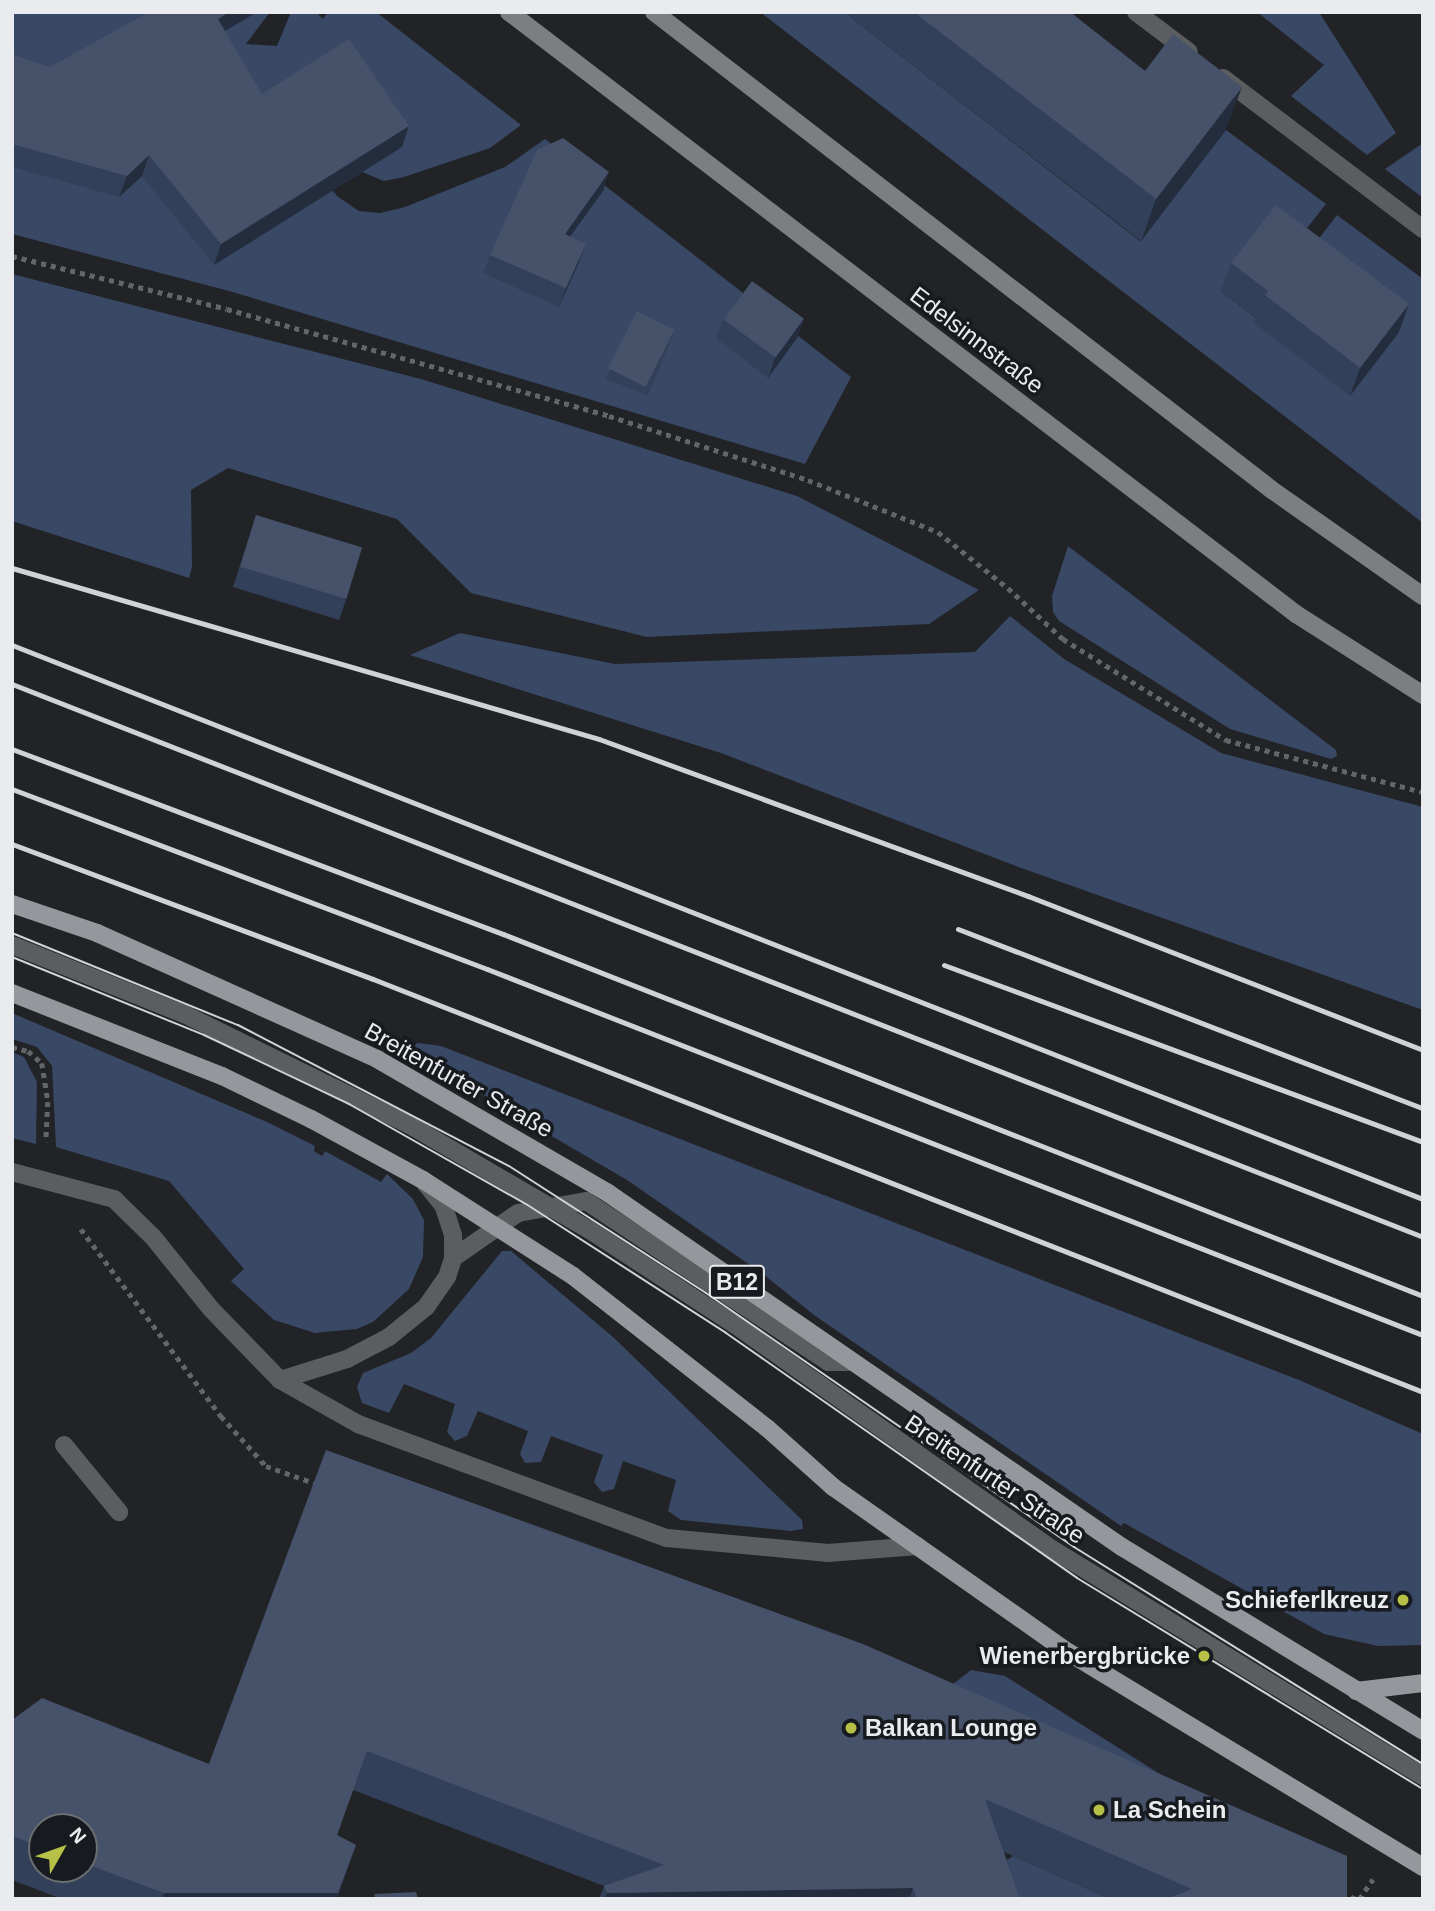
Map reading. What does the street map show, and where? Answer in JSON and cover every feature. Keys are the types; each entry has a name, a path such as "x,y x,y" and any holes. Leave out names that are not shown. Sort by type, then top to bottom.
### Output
{"main road":[{"name":"Edelsinnstraße","path":"509,12 1296,614 1423,695"},
{"path":"654,12 1272,490 1423,596"},
{"name":"Breitenfurter Straße","path":"12,904 97,933 377,1059 608,1193 848,1362 1122,1547 1423,1731"},
{"path":"12,993 222,1076 311,1119 423,1180 573,1276 767,1428 833,1487 1068,1652 1423,1867"},
{"path":"1356,1690 1423,1684"}],"street":[{"path":"1136,12 1423,229"},
{"name":"Breitenfurter Straße","path":"12,945 184,1014 408,1124 551,1207 734,1324 1047,1546 1423,1776"},
{"path":"12,1171 114,1199 153,1237 211,1309 280,1380 358,1424 667,1538 828,1553 918,1546"},
{"path":"280,1380 347,1359 389,1337 426,1307 447,1277 453,1258 453,1235 443,1205 423,1180"},
{"name":"Breitenfurter Straße","path":"453,1258 518,1213 586,1201 828,1362 848,1362"},
{"path":"65,1445 119,1511"}],"path":[{"path":"12,256 227,309 609,416 808,480 938,532 1009,588 1063,639 1226,740 1423,792"},
{"path":"12,1047 28,1051 42,1063 46,1077 43,1179 221,1416 266,1466 330,1489"},
{"path":"1331,1887 1356,1899"}],"shaded area":[{"path":"12,12 270,12 246,44 277,46 291,12 316,12 323,19 328,12 376,12 521,125 490,148 404,177 384,181 362,172 353,178 339,158 317,170 337,196 359,211 380,213 405,207 505,167 545,139 851,377 805,464 229,291 12,234"},
{"path":"760,12 844,12 1140,241 1226,130 1326,204 1289,251 1221,291 1257,319 1337,215 1423,279 1423,523"},
{"path":"1257,12 1319,12 1396,133 1367,155 1291,96 1324,65"},
{"path":"1423,143 1423,198 1385,169"},
{"path":"12,274 421,379 797,496 979,590 929,624 647,637 471,593 397,519 228,468 191,490 192,567 189,578 12,521"},
{"path":"1068,546 1336,750 1337,756 1331,759 1230,729 1059,621 1053,612 1052,596"},
{"path":"1010,616 1064,659 1221,753 1423,807 1423,1010 1024,869 721,753 410,655 460,633 615,664 975,652"},
{"path":"12,1013 267,1122 315,1146 314,1151 322,1156 325,1151 381,1182 387,1174 413,1199 424,1220 423,1257 409,1289 373,1322 357,1329 315,1333 274,1320 231,1281 244,1269 169,1181 56,1147 52,1066 37,1047 12,1039"},
{"path":"418,1043 441,1046 1299,1380 1423,1434 1423,1645 1378,1646 1324,1634 1124,1523 1121,1526 814,1315 763,1274 627,1180 403,1049"},
{"path":"12,1052 24,1057 37,1082 36,1144 12,1138"},
{"path":"502,1251 511,1251 613,1337 802,1520 803,1529 791,1531 681,1520 668,1511 676,1480 623,1461 614,1489 602,1492 594,1482 603,1455 551,1436 541,1462 525,1463 520,1454 528,1431 478,1411 467,1436 455,1441 447,1432 455,1404 404,1384 389,1413 362,1403 357,1387 363,1373 411,1353 431,1338"},
{"path":"971,1670 1005,1676 1204,1802 948,1688"},
{"path":"1013,1856 1111,1899 986,1899 999,1865"}],"building":[{"path":"149,12 229,12 218,19 262,94 349,39 409,126 221,244 149,155 127,176 12,144 12,54 50,67"},
{"path":"914,12 1070,12 1145,71 1173,34 1242,87 1156,199"},
{"path":"563,138 609,172 565,234 586,244 566,288 490,255 537,150"},
{"path":"1276,205 1409,304 1360,368 1265,295 1268,291 1231,263"},
{"path":"752,281 804,319 776,357 724,320"},
{"path":"637,311 674,330 645,387 608,368"},
{"path":"256,515 362,547 346,599 240,567"},
{"path":"326,1450 863,1644 1347,1856 1347,1899 1167,1899 1192,1889 985,1799 1020,1899 917,1899 913,1888 607,1893 604,1886 664,1865 367,1751 337,1835 356,1845 338,1893 164,1893 98,1868 98,1813 28,1813 28,1842 12,1836 12,1720 42,1698 209,1764"},
{"path":"416,1892 418,1899 376,1899 374,1894"}],"tram line":[{"path":"12,933 238,1025 509,1166 706,1293 1074,1547 1423,1764"},
{"path":"12,957 204,1035 349,1104 526,1204 726,1333 1077,1578 1423,1789"}],"railway":[{"path":"12,568 599,739 1028,896 1423,1050"},
{"path":"12,645 1423,1199"},
{"path":"12,684 1423,1237"},
{"path":"12,749 503,934 1423,1296"},
{"path":"12,789 487,969 1423,1335"},
{"path":"12,844 373,979 1423,1392"},
{"path":"958,929 1423,1108"},
{"path":"944,965 1423,1142"}],"place":[{"name":"Schieferlkreuz","path":"1403,1600"},
{"name":"Wienerbergbrücke","path":"1204,1656"},
{"name":"Balkan Lounge","path":"851,1728"},
{"name":"La Schein","path":"1099,1810"}]}
